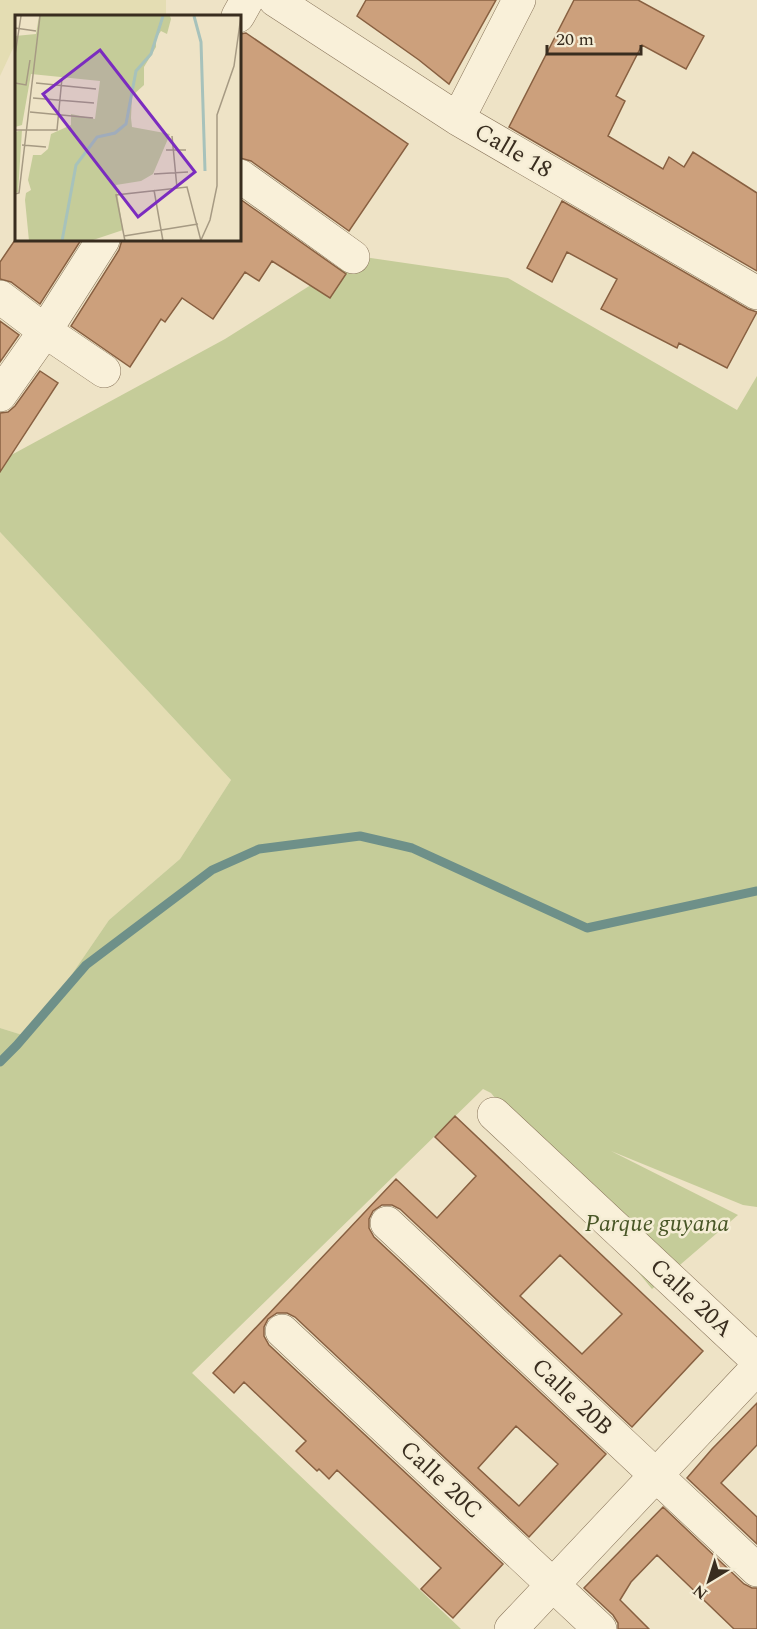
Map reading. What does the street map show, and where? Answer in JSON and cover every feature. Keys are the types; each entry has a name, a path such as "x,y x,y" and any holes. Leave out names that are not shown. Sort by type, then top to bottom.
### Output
{"street":[{"path":"239,15 247,0"},
{"name":"Calle 18","path":"275,0 458,119 757,293"},
{"path":"458,119 519,0"},
{"path":"242,177 353,257"},
{"path":"0,396 102,242"},
{"path":"0,297 45,331 104,370"},
{"name":"Calle 20A","path":"494,1114 757,1360"},
{"name":"Calle 20B","path":"387,1223 757,1570"},
{"name":"Calle 20C","path":"282,1331 600,1629"},
{"path":"512,1629 757,1368"}],"shaded area":[{"path":"0,0 166,0 166,15 15,15 15,44 0,76"},
{"path":"0,532 231,780 180,859 109,920 29,1037 0,1028"}],"green space":[{"name":"Parque guyana","path":"357,256 508,278 737,410 757,376 757,1207 743,1205 611,1151 738,1215 652,1289 491,1093 483,1089 192,1373 461,1629 0,1629 0,1028 29,1037 109,920 180,859 231,780 0,532 0,460 225,339"}],"building":[{"path":"366,0 496,0 449,84 357,16"},
{"path":"574,0 638,0 704,36 686,69 642,45 616,96 625,101 608,136 663,169 669,157 684,167 693,152 757,193 757,271 509,127"},
{"path":"246,33 408,144 349,231 251,161 242,159 242,34"},
{"path":"242,200 346,274 330,298 272,261 259,281 245,272 213,319 182,298 165,322 161,319 130,367 71,326 119,250 121,242 242,242"},
{"path":"562,201 748,309 757,312 727,368 679,343 677,348 601,309 617,279 567,252 552,282 527,268"},
{"path":"15,240 15,242 80,242 40,304 11,282 0,279 0,262"},
{"path":"0,321 19,335 0,362"},
{"path":"40,371 58,383 0,472 0,413 8,412 15,406"},
{"path":"455,1116 703,1351 632,1427 400,1209 392,1205 382,1205 373,1211 369,1219 369,1228 374,1237 606,1454 529,1537 295,1317 287,1313 277,1313 268,1319 264,1327 264,1336 269,1345 503,1564 453,1618 421,1589 441,1568 337,1470 329,1479 319,1469 317,1471 296,1451 306,1441 244,1382 234,1393 213,1373 396,1179 437,1218 476,1176 435,1137","holes":["560,1255 622,1314 582,1354 520,1296","516,1426 558,1464 519,1506 478,1468"]},
{"path":"757,1403 757,1445 721,1483 757,1517 757,1544 687,1478"},
{"path":"663,1507 744,1584 757,1588 757,1629 734,1629 657,1555 631,1582 620,1600 649,1629 618,1629 618,1623 613,1615 584,1588"}],"waterway":[{"path":"0,1062 86,965 212,870 259,849 360,836 412,848 587,928 757,891"}]}
